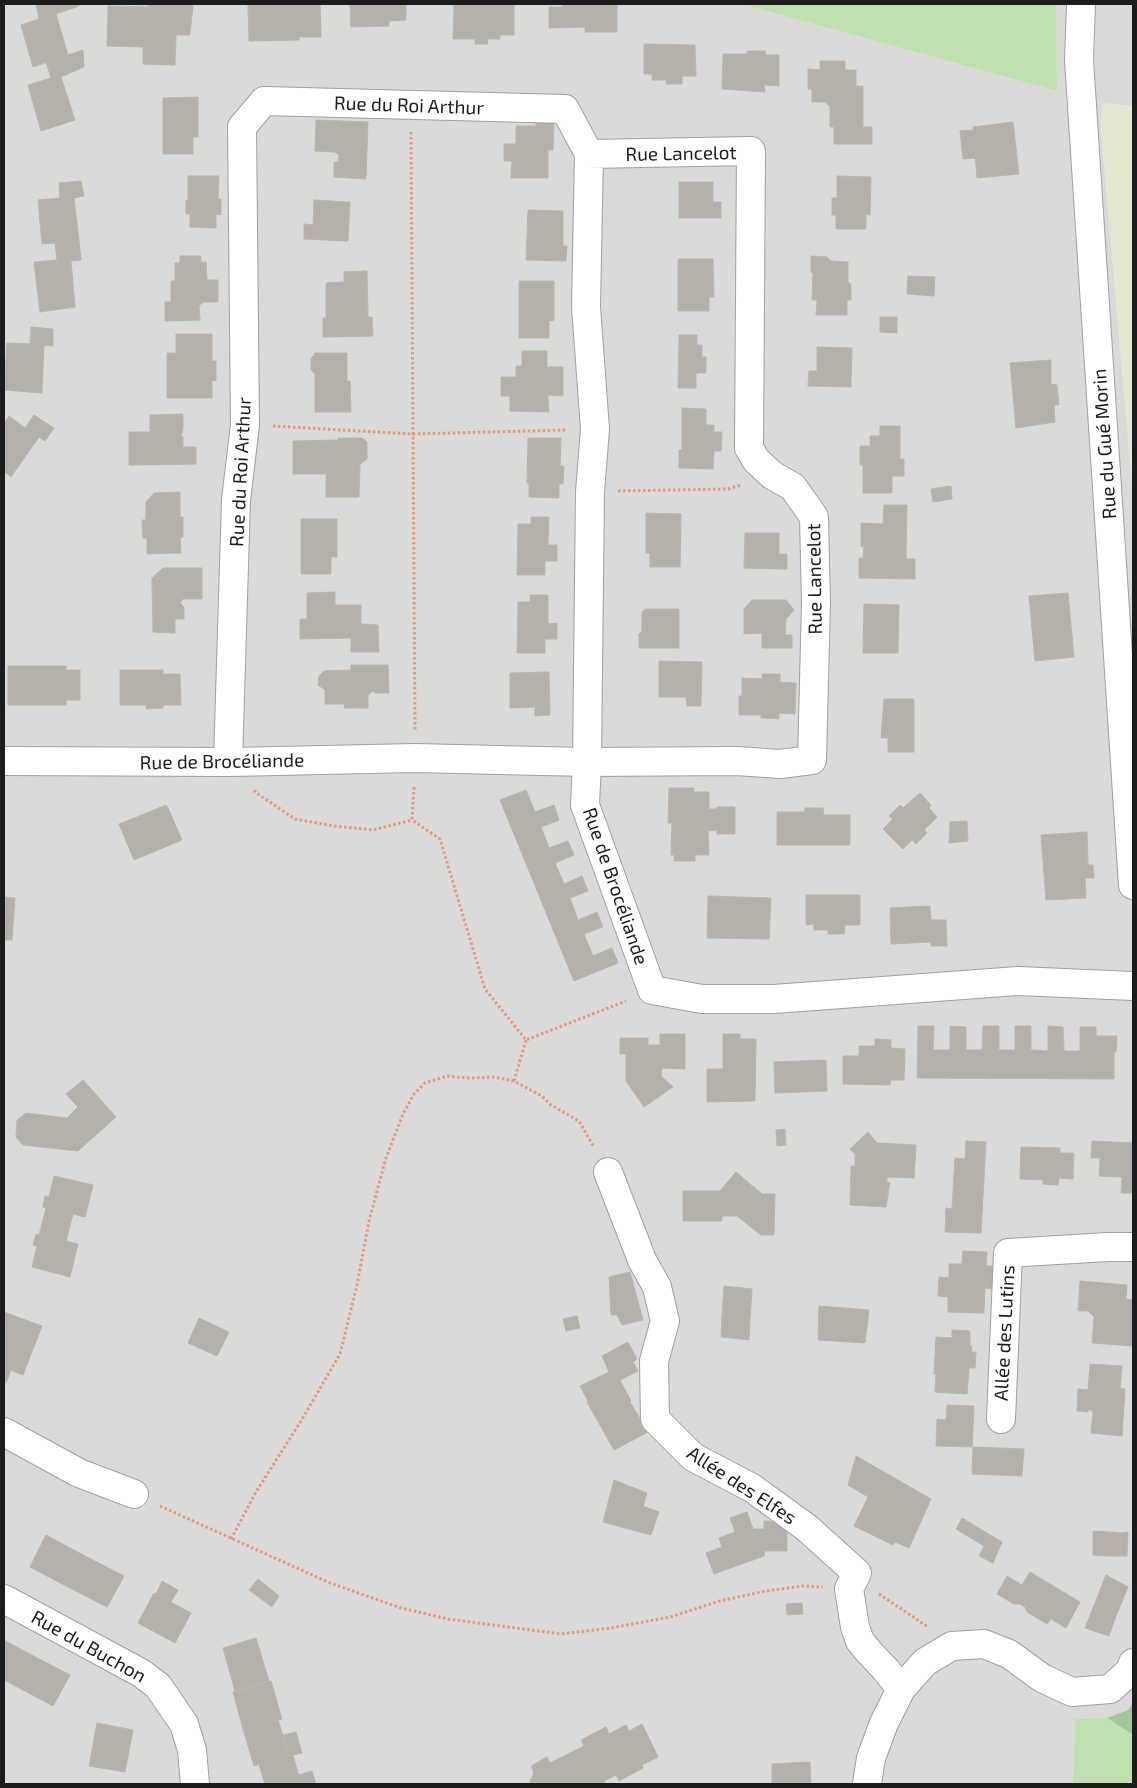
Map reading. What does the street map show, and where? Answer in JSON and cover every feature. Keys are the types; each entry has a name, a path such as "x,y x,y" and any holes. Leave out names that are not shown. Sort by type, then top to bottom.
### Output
{"street":[{"name":"Rue du Gué Morin","path":"1081,4 1079,60 1133,885"},
{"name":"Rue du Roi Arthur","path":"228,762 236,500 245,425 242,127 264,101 565,109 589,154 586,307 595,429 590,492 587,762"},
{"name":"Rue Lancelot","path":"587,762 737,762 780,764 812,760 816,603 814,517 793,488 772,475 756,460 749,448 751,151 589,154"},
{"name":"Rue de Brocéliande","path":"4,761 228,762 415,758 587,762 585,806 652,990"},
{"path":"652,990 702,999 774,1000 1018,981 1133,986"},
{"name":"Allée des Elfes","path":"608,1172 642,1260 658,1287 664,1321 654,1361 655,1419 692,1457 752,1488 807,1528 856,1573 849,1589 855,1627 860,1641 901,1689"},
{"name":"Allée des Lutins","path":"1000,1419 1008,1253 1133,1247"},
{"path":"4,1432 79,1473 134,1494"},
{"name":"Rue du Buchon","path":"4,1599 141,1673 158,1686 184,1724 192,1750 195,1784"},
{"path":"867,1784 871,1758 884,1723 901,1689 925,1662 952,1646 984,1644 1009,1654 1042,1678 1072,1692 1110,1689 1130,1670 1133,1663"}],"path":[{"path":"411,105 415,758 412,820"},
{"path":"245,425 412,434 595,429"},
{"path":"590,492 728,489 772,475"},
{"path":"259,760 255,792 295,819 373,830 412,820 440,839 485,990 526,1040"},
{"path":"526,1040 652,990"},
{"path":"514,1081 526,1040"},
{"path":"231,1539 256,1492 301,1422 340,1354 386,1158 403,1114 414,1094 425,1083 447,1076 469,1078 495,1077 514,1081 542,1096 551,1104 579,1121 608,1172"},
{"path":"134,1494 330,1583 401,1608 448,1619 561,1634 611,1628 670,1617 720,1601 766,1591 803,1586 849,1589 870,1588 936,1632 952,1646"}],"shaded area":[{"path":"4,4 741,4 1057,91 1056,4 1133,4 1133,106 1102,103 1101,129 1133,495 1133,1703 1128,1710 1107,1718 1075,1719 1073,1784 4,1784"}],"green space":[{"path":"741,4 1056,4 1057,91"},
{"path":"1102,103 1133,106 1133,495 1101,129"},
{"path":"1133,1703 1133,1735 1107,1718 1128,1710"},
{"path":"1107,1718 1133,1735 1133,1784 1073,1784 1075,1719"}],"building":[{"path":"36,4 79,4 79,6 56,14 68,55 33,67 21,25 39,19"},
{"path":"148,4 193,4 190,35 176,35 175,65 143,64 143,47 107,46 108,6 148,7"},
{"path":"320,4 321,37 299,37 299,40 249,41 248,5"},
{"path":"350,4 406,4 406,20 389,21 389,26 351,27"},
{"path":"562,4 617,4 617,32 585,32 585,27 549,28 549,7 562,7"},
{"path":"454,5 514,5 514,35 500,35 500,39 487,39 488,44 475,44 475,39 453,39"},
{"path":"644,44 695,45 696,76 682,76 682,84 666,84 666,80 652,80 652,74 644,74"},
{"path":"83,50 84,67 61,77 75,120 41,131 28,85 51,78 46,62"},
{"path":"747,51 765,51 766,55 779,55 779,86 764,85 765,92 722,89 723,54 747,54"},
{"path":"820,61 845,61 845,70 856,70 856,86 863,86 863,127 872,127 872,144 834,144 834,127 830,127 830,107 825,102 812,102 812,89 808,89 808,69 820,70"},
{"path":"198,97 198,137 193,137 193,154 163,154 163,98"},
{"path":"316,120 368,122 366,179 334,177 334,162 338,162 339,155 335,152 315,151"},
{"path":"1013,122 1019,174 977,178 973,127"},
{"path":"536,123 554,123 553,150 548,150 548,178 511,178 512,161 504,161 504,144 516,144 516,126 536,126"},
{"path":"973,130 976,158 963,159 960,131"},
{"path":"188,176 219,176 218,199 221,199 221,215 216,214 216,228 190,227 190,214 186,214"},
{"path":"837,176 871,177 870,215 866,214 866,229 836,229 836,215 832,215 832,198 837,198"},
{"path":"81,181 84,196 74,198 79,241 42,244 38,200 60,198 59,183"},
{"path":"679,182 713,182 713,202 721,202 721,218 679,218"},
{"path":"314,200 350,202 348,241 304,239 304,224 313,225"},
{"path":"528,210 563,211 563,246 567,246 566,261 526,260"},
{"path":"79,241 81,260 71,261 75,307 40,312 34,262 57,260 55,243"},
{"path":"180,256 201,256 201,262 206,262 207,280 218,280 218,302 203,302 199,306 200,320 165,321 165,302 171,302 171,281 175,281 175,263 180,263"},
{"path":"811,256 827,257 831,261 848,262 848,282 851,284 851,300 847,300 847,315 816,315 817,300 812,300 813,273 811,272"},
{"path":"678,259 713,259 714,297 709,297 709,311 678,311"},
{"path":"367,271 368,317 372,317 373,336 323,337 323,318 326,318 326,283 344,282 344,272"},
{"path":"908,276 935,277 934,296 907,294"},
{"path":"519,281 554,281 554,320 549,321 549,338 519,338"},
{"path":"880,317 897,317 897,333 880,332"},
{"path":"31,327 53,329 53,346 44,345 42,393 4,390 7,343 30,344"},
{"path":"176,334 212,334 212,361 216,361 216,381 212,380 212,398 167,398 167,353 176,353"},
{"path":"679,335 697,335 697,345 702,345 702,357 706,357 706,373 696,373 696,388 678,388"},
{"path":"817,347 852,348 851,387 808,386 809,371 817,371"},
{"path":"522,351 547,351 547,367 563,367 563,384 547,384 549,412 510,411 510,396 501,396 501,377 516,377 516,366 522,366"},
{"path":"315,353 347,353 347,381 350,381 351,412 315,412 315,374 311,370 311,359"},
{"path":"1051,360 1051,384 1057,385 1059,405 1054,405 1055,422 1016,428 1010,363"},
{"path":"547,384 563,384 563,396 548,395"},
{"path":"682,408 706,409 706,425 714,425 714,432 722,432 721,451 714,451 713,469 679,468 679,450 682,450"},
{"path":"183,414 181,437 183,437 183,447 196,447 196,464 129,465 129,432 150,432 150,415"},
{"path":"34,415 54,428 45,441 39,437 11,477 4,471 4,424 9,416 25,428"},
{"path":"880,426 900,426 900,459 904,459 904,476 892,476 892,493 863,493 863,465 860,465 860,446 870,446 870,436 880,436"},
{"path":"338,438 362,438 367,442 367,459 360,464 359,497 326,497 326,474 293,474 293,441 338,440"},
{"path":"528,438 561,438 560,466 564,466 563,484 527,483"},
{"path":"529,483 559,484 559,498 529,497"},
{"path":"951,486 952,499 933,502 931,489"},
{"path":"180,492 180,517 183,517 183,537 180,537 181,553 147,554 147,538 143,538 142,520 146,520 146,502 154,493"},
{"path":"884,505 907,505 906,559 915,559 915,579 859,578 859,558 863,558 864,546 861,547 861,523 883,524"},
{"path":"646,513 681,514 680,567 650,567 650,553 646,553"},
{"path":"531,517 549,517 548,545 557,545 557,561 545,561 545,575 517,575 518,524 531,524"},
{"path":"301,519 337,519 337,557 331,557 331,574 301,574"},
{"path":"745,533 779,533 779,554 787,554 787,569 744,568"},
{"path":"163,568 202,568 202,599 183,599 180,603 184,607 184,619 175,619 175,633 153,632 152,578"},
{"path":"335,592 335,605 361,605 361,624 378,625 379,652 351,652 351,638 300,639 300,619 307,619 307,593"},
{"path":"1068,593 1074,657 1035,661 1029,596"},
{"path":"530,595 548,595 548,624 557,623 557,639 545,639 545,653 517,653 518,602 530,602"},
{"path":"752,600 786,600 794,610 786,619 785,635 792,635 792,648 762,648 762,633 744,634 744,609"},
{"path":"864,604 899,605 898,653 863,653"},
{"path":"645,609 679,609 679,648 639,648 639,634 642,631 642,612"},
{"path":"659,661 702,662 701,706 687,706 686,697 659,697"},
{"path":"351,665 388,665 389,693 375,693 373,691 368,695 368,708 344,708 345,704 325,704 325,690 318,685 319,676 324,671 351,670"},
{"path":"8,666 66,666 66,670 80,670 80,700 66,700 66,705 8,705"},
{"path":"120,670 163,670 163,674 180,674 181,705 163,705 163,708 146,709 146,705 120,705"},
{"path":"549,672 550,715 535,716 535,707 510,708 510,673"},
{"path":"762,674 780,674 780,682 796,683 795,714 779,713 779,719 761,718 761,715 739,715 739,696 742,696 742,678 762,679"},
{"path":"884,699 914,699 914,752 888,752 888,738 881,738"},
{"path":"669,788 694,788 694,792 709,792 709,809 735,807 735,834 717,834 717,830 708,831 709,855 695,855 695,861 674,861 674,855 671,855 672,823 668,823"},
{"path":"526,790 535,812 554,805 559,820 541,827 549,848 568,841 574,855 555,863 564,884 582,876 588,891 570,898 578,920 597,912 603,927 584,934 593,956 612,948 618,963 574,981 500,800"},
{"path":"920,793 931,805 929,808 937,817 924,830 927,833 916,844 912,840 903,849 883,829 893,819 889,816 900,805 903,808"},
{"path":"166,805 168,808 144,818 142,815"},
{"path":"168,808 182,840 134,860 119,824 142,815 144,818"},
{"path":"805,808 823,808 824,815 850,815 850,845 777,845 777,812 805,812"},
{"path":"967,821 968,841 949,843 950,822"},
{"path":"1087,832 1088,865 1093,865 1094,878 1085,878 1086,898 1046,900 1041,835"},
{"path":"806,895 860,895 860,925 845,925 844,934 828,934 828,930 814,930 814,924 806,925"},
{"path":"708,896 771,898 769,939 707,938"},
{"path":"4,897 15,898 12,940 4,940"},
{"path":"930,906 931,920 946,920 947,946 931,946 931,942 891,944 890,908"},
{"path":"918,1026 934,1026 933,1050 950,1050 950,1026 966,1027 966,1050 982,1050 983,1026 999,1026 999,1050 1015,1050 1015,1026 1031,1026 1031,1050 1048,1051 1048,1026 1063,1027 1064,1051 1080,1051 1080,1027 1096,1027 1096,1036 1117,1036 1116,1052 1114,1052 1114,1079 917,1078"},
{"path":"660,1034 685,1034 685,1069 662,1068 661,1076 673,1087 644,1107 626,1081 626,1054 620,1054 620,1038 648,1038 648,1045 660,1045"},
{"path":"723,1034 740,1034 740,1039 756,1039 755,1101 707,1102 707,1069 723,1069"},
{"path":"875,1039 891,1040 891,1048 905,1049 904,1080 891,1080 890,1085 843,1084 843,1056 859,1056 859,1046 875,1046"},
{"path":"826,1060 827,1091 775,1093 774,1062"},
{"path":"83,1080 116,1117 78,1151 23,1145 16,1137 17,1120 26,1113 67,1118 78,1107 66,1094"},
{"path":"785,1129 786,1145 777,1146 776,1130"},
{"path":"868,1132 877,1143 916,1145 914,1178 887,1177 887,1183 890,1182 886,1207 850,1205 851,1166 855,1166 855,1154 850,1149"},
{"path":"966,1141 986,1142 981,1233 945,1232 946,1208 952,1209 955,1158 965,1159"},
{"path":"1092,1141 1133,1143 1133,1193 1121,1193 1122,1177 1099,1176 1100,1158 1091,1158"},
{"path":"1021,1147 1060,1148 1060,1153 1074,1153 1073,1179 1059,1178 1058,1185 1043,1184 1043,1180 1020,1179"},
{"path":"736,1172 762,1194 775,1194 774,1235 761,1235 737,1216 722,1216 722,1221 683,1221 683,1191 720,1191"},
{"path":"54,1176 93,1185 85,1217 73,1214 66,1241 78,1244 70,1277 32,1267 37,1246 33,1245 36,1234 39,1235 46,1208 43,1207 45,1196 49,1197"},
{"path":"963,1251 987,1252 986,1266 994,1266 994,1289 985,1288 984,1313 948,1312 948,1297 938,1296 939,1277 949,1278 949,1264 962,1264"},
{"path":"630,1272 643,1320 622,1325 617,1315 611,1315 609,1277"},
{"path":"1080,1281 1127,1285 1126,1299 1133,1300 1133,1346 1092,1343 1094,1317 1088,1311 1078,1311"},
{"path":"724,1286 752,1289 750,1319 722,1316"},
{"path":"819,1306 869,1310 865,1343 818,1340"},
{"path":"4,1312 42,1326 23,1375 15,1372 28,1340 4,1331"},
{"path":"577,1316 580,1328 566,1331 563,1319"},
{"path":"722,1316 750,1319 749,1340 721,1337"},
{"path":"199,1318 229,1332 217,1356 188,1343"},
{"path":"952,1330 970,1331 971,1352 976,1352 975,1368 969,1368 967,1394 935,1392 936,1337 952,1338"},
{"path":"4,1331 28,1340 15,1372 11,1370 6,1383 4,1382"},
{"path":"628,1342 637,1359 633,1362 638,1371 620,1380 630,1402 648,1432 614,1450 580,1386 609,1372 602,1356"},
{"path":"1090,1364 1122,1366 1120,1388 1125,1389 1122,1436 1091,1433 1093,1412 1089,1409 1088,1412 1077,1411 1078,1389 1088,1390"},
{"path":"947,1405 974,1406 972,1447 936,1446 937,1419 946,1420"},
{"path":"973,1447 1024,1449 1022,1476 972,1474"},
{"path":"856,1456 931,1499 909,1548 895,1542 893,1545 854,1526 868,1497 848,1485"},
{"path":"614,1480 647,1493 643,1506 659,1512 651,1535 603,1522"},
{"path":"747,1512 753,1529 764,1529 764,1521 787,1522 787,1551 765,1551 764,1556 714,1574 706,1553 722,1547 719,1538 735,1532 730,1518"},
{"path":"962,1518 1002,1542 993,1563 979,1556 984,1546 956,1529"},
{"path":"1093,1531 1109,1532 1108,1556 1093,1555"},
{"path":"1109,1532 1122,1533 1120,1556 1108,1556"},
{"path":"1128,1532 1127,1556 1120,1556 1122,1533"},
{"path":"46,1535 85,1556 68,1587 30,1567"},
{"path":"85,1556 124,1576 107,1607 68,1587"},
{"path":"1030,1572 1080,1602 1066,1628 1051,1619 1047,1624 1027,1612 1025,1607 1020,1604 1014,1604 997,1594 1007,1576 1022,1585"},
{"path":"1106,1575 1128,1587 1116,1616 1093,1608"},
{"path":"258,1579 279,1596 272,1607 249,1590"},
{"path":"162,1581 178,1590 171,1602 156,1594"},
{"path":"154,1593 191,1613 175,1643 138,1623"},
{"path":"802,1603 803,1614 787,1615 786,1604"},
{"path":"1093,1608 1116,1616 1109,1636 1085,1628"},
{"path":"256,1638 269,1681 235,1691 223,1648"},
{"path":"4,1640 24,1651 8,1682 4,1680"},
{"path":"24,1651 70,1675 53,1706 8,1682"},
{"path":"271,1681 282,1719 243,1729 233,1692"},
{"path":"278,1720 289,1756 254,1766 243,1729"},
{"path":"97,1723 133,1730 125,1772 89,1766"},
{"path":"642,1724 658,1757 642,1765 643,1768 619,1781 616,1775 604,1781 606,1784 529,1784 534,1773 531,1766 547,1757 550,1763 584,1746 581,1740 606,1727 609,1734 626,1725 629,1731"},
{"path":"296,1732 302,1753 289,1756 283,1735"},
{"path":"293,1755 301,1784 265,1784 259,1765"},
{"path":"810,1762 811,1784 772,1784 772,1764"},
{"path":"312,1771 316,1784 301,1784 298,1775"}]}
